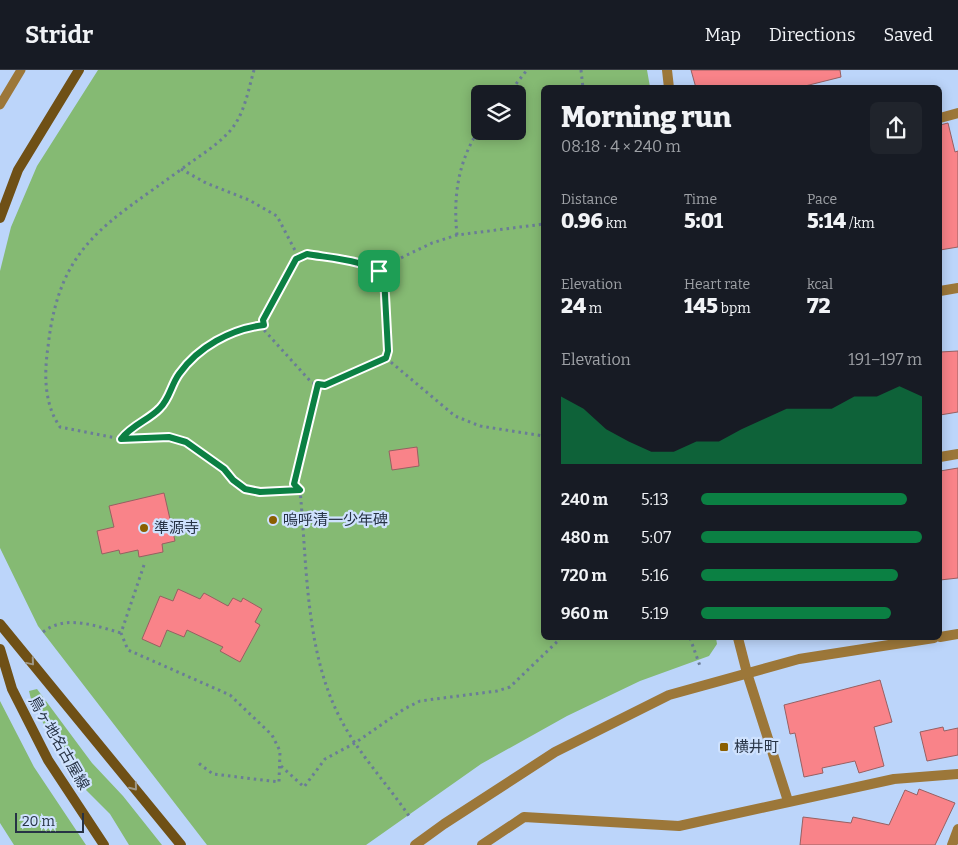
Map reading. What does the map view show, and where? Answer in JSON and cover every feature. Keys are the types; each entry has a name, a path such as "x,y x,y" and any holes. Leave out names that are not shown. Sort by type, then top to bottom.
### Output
{"main road":[{"path":"0,218 18,170 79,70"},
{"path":"0,624 181,845"},
{"name":"鳥ヶ地名古屋線","path":"0,649 12,689 48,760 104,845"}],"street":[{"path":"667,70 669,85"},
{"path":"942,117 958,113"},
{"path":"942,291 958,288"},
{"path":"942,457 958,454"},
{"path":"942,637 958,634"},
{"path":"739,640 747,673 788,801"},
{"path":"415,845 555,752 669,695 799,659 921,640"},
{"path":"482,845 524,817 679,826 894,779 958,774"},
{"path":"952,845 958,829"}],"lane":[{"path":"0,105 21,70"}],"path":[{"path":"254,70 245,104 229,132 107,223 86,243 73,262 60,287 50,330 45,374 48,399 60,427 121,439 169,437 186,442 224,469 233,480 245,489 260,492 300,490"},
{"path":"515,85 526,70"},
{"path":"581,70 583,85"},
{"path":"457,235 454,210 460,168 472,140"},
{"path":"181,169 206,183 249,200 277,216 299,258"},
{"path":"379,271 384,266 432,243 457,235 541,224"},
{"path":"307,254 367,266 379,271 384,276 388,351 386,358 325,385 312,383 264,330 263,320 299,258 307,254"},
{"path":"121,439 131,428 159,409 170,395 177,376 195,355 227,335 249,327 264,325"},
{"path":"386,358 455,416 480,426 541,436"},
{"path":"318,384 294,484 300,490 315,652 338,715 355,743 411,819"},
{"path":"144,565 121,633 128,650 230,694 272,735 280,751 279,782 213,774 198,762"},
{"path":"42,632 49,627 72,621 121,633"},
{"path":"280,766 304,787 325,759 355,743 404,709 420,701 497,691 510,687 559,640"},
{"path":"691,640 700,666"}],"green space":[{"path":"98,70 647,70 650,85 541,85 541,640 716,640 717,644 709,656 640,681 567,716 481,764 366,845 207,845 38,626 0,548 0,271 11,227 37,166"},
{"path":"37,689 92,763 123,796 162,845 129,845 110,814 74,778 32,703 29,691"},
{"path":"0,701 34,767 86,845 14,845 0,823"}],"building":[{"path":"691,70 840,70 841,77 809,85 695,85"},
{"path":"948,123 955,152 958,151 958,247 942,250 942,124"},
{"path":"958,351 958,412 942,415 942,352"},
{"path":"417,447 419,466 392,470 389,451"},
{"path":"958,468 958,578 942,580 942,471"},
{"path":"164,493 175,541 162,544 163,552 139,557 138,550 120,554 119,550 102,554 97,531 114,527 109,506"},
{"path":"178,589 200,599 204,593 228,606 233,598 241,602 243,598 262,609 255,622 260,625 240,662 220,651 223,647 187,630 184,637 167,630 160,647 142,639 160,596 173,601"},
{"path":"880,680 892,722 874,727 884,766 859,773 855,761 822,768 823,773 804,777 795,733 790,734 784,705"},
{"path":"943,727 944,731 958,728 958,755 927,761 920,732"},
{"path":"919,789 955,803 935,845 800,845 803,817 851,823 853,817 889,825 905,790 917,795"}],"place":[{"name":"嗚呼清一少年碑","path":"273,520"},
{"name":"準源寺","path":"144,528"},
{"name":"横井町","path":"724,747"}],"route":[{"path":"307,254 367,266 379,271 384,276 388,351 386,358 325,385 318,384 294,484 300,490 260,492 245,489 233,480 224,469 199,450 186,442 169,437 121,439 131,428 159,409 170,395 177,376 195,355 227,335 249,327 264,325 263,320 296,259 307,254"}]}
